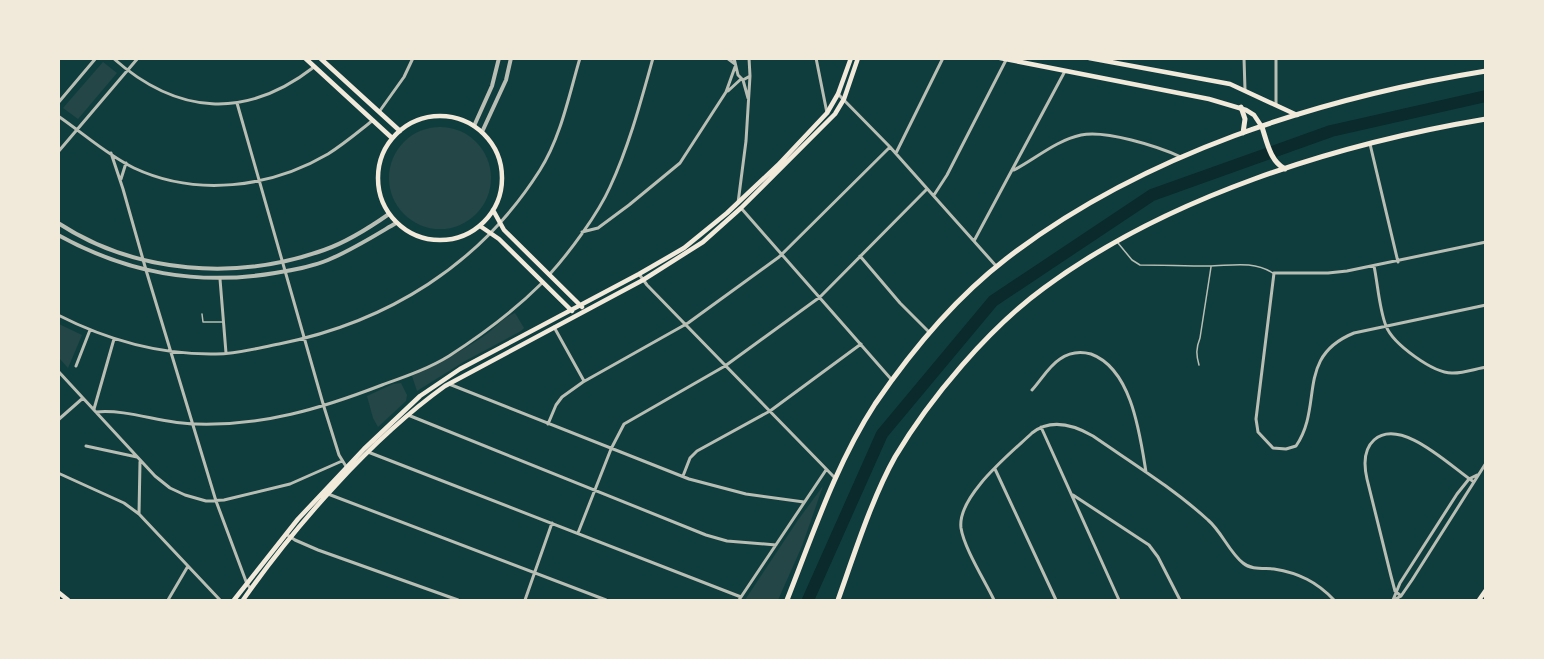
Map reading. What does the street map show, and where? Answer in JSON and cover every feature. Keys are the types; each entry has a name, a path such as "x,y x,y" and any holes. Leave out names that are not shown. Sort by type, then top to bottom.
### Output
{"highway":[{"path":"787,600 849,450 874,406 929,332 997,267 1029,242 1083,207 1181,157 1244,133 1374,93 1485,71"},
{"path":"1240,107 1245,119 1244,133"},
{"path":"838,600 871,511 895,458 925,412 958,371 997,329 1043,289 1117,241 1196,203 1284,169 1370,143 1440,126 1485,119"},
{"path":"1262,127 1273,159 1284,169"}],"main road":[{"path":"305,58 392,138"},
{"path":"234,600 326,493 401,412 442,381 684,248 740,206 827,113 838,94 850,58"},
{"path":"366,451 407,415 449,384 643,280 703,242 830,119 844,99 858,58"},
{"path":"321,59 400,130"},
{"path":"1003,59 1188,94 1240,107 1254,116 1262,127"},
{"path":"1093,59 1216,80 1245,90 1297,115"},
{"path":"436,116 456,118 474,126 482,132 497,153 501,169 500,194 493,210 480,226 460,237 438,241 415,236 396,224 379,193 377,182 381,159 392,138 400,130 423,118 436,116"},
{"path":"493,210 499,224 585,311"},
{"path":"480,226 492,233 543,281 575,316"},
{"path":"243,600 288,536"},
{"path":"1479,600 1485,590"},
{"path":"58,592 68,600"}],"street":[{"path":"58,103 96,58"},
{"path":"113,58 142,81 161,92 207,104 237,103 264,97 283,88 314,67"},
{"path":"58,152 138,58"},
{"path":"379,112 404,77 413,58"},
{"path":"474,126 492,86 499,58"},
{"path":"482,132 506,80 511,58"},
{"path":"58,315 114,339 171,351 226,354 304,339 347,327 419,291 467,256 492,233 549,155 580,58"},
{"path":"549,275 582,232 610,186 634,121 653,58"},
{"path":"727,58 735,65"},
{"path":"734,58 748,100"},
{"path":"749,58 750,76 740,206 892,380"},
{"path":"816,58 830,119"},
{"path":"896,153 943,58"},
{"path":"1244,58 1245,90"},
{"path":"1276,58 1276,105"},
{"path":"933,195 947,175 1003,59"},
{"path":"582,232 598,228 680,163 726,92 735,65"},
{"path":"974,241 1065,71"},
{"path":"726,92 742,79 750,76"},
{"path":"838,94 896,153 997,267"},
{"path":"237,103 324,407 342,461 348,469"},
{"path":"58,116 126,163 161,177 194,184 230,186 258,181 312,162 343,143 372,121"},
{"path":"1012,171 1066,141 1081,135 1093,134 1152,145 1181,157"},
{"path":"1370,143 1398,262"},
{"path":"548,424 559,399 584,381 687,324 781,255 890,147"},
{"path":"111,153 216,501 247,584 251,589"},
{"path":"121,181 121,173 126,163"},
{"path":"578,533 611,449 621,427 627,421 726,365 820,297 927,189"},
{"path":"58,223 83,237 143,260 204,270 242,268 282,262 340,243 389,214"},
{"path":"58,235 84,248 146,270 199,279 220,279 285,272 327,260 396,224"},
{"path":"1485,242 1398,262 1328,273 1274,273 1256,419 1258,432 1274,448 1292,448 1299,440 1307,425 1314,378 1332,344 1354,333 1485,305"},
{"path":"860,256 900,303 929,332"},
{"path":"1374,266 1386,326 1393,339 1430,366 1441,371 1452,374 1485,367"},
{"path":"639,274 836,479"},
{"path":"220,279 226,354"},
{"path":"95,410 123,411 194,424 256,422 324,407 448,357 485,330 543,281"},
{"path":"554,327 584,381"},
{"path":"76,366 90,330"},
{"path":"95,410 114,339"},
{"path":"682,477 690,458 698,451 770,411 861,344"},
{"path":"1032,390 1058,360 1067,355 1082,352 1104,362 1118,376 1126,393 1137,424 1146,472"},
{"path":"58,371 139,459 170,488 197,499 216,501 283,486 342,461"},
{"path":"442,381 682,477 746,494 804,502"},
{"path":"59,418 83,398"},
{"path":"401,412 716,538 776,545"},
{"path":"994,600 964,539 961,524 963,511 995,469 1040,427 1062,424 1083,430 1146,472 1211,523 1242,562 1252,567 1301,576 1318,585 1334,600"},
{"path":"1040,427 1119,600"},
{"path":"1401,596 1395,591 1364,465 1370,445 1384,434 1398,434 1422,444 1474,482"},
{"path":"86,446 139,459"},
{"path":"366,451 740,599 826,470"},
{"path":"139,459 140,514"},
{"path":"1393,600 1401,596 1485,463"},
{"path":"995,469 1056,600"},
{"path":"58,474 124,503 140,514 220,600"},
{"path":"1393,600 1395,591 1449,507 1469,479 1478,474"},
{"path":"326,493 606,600"},
{"path":"1072,494 1149,545 1158,557 1180,600"},
{"path":"1449,507 1455,510"},
{"path":"525,600 552,523"},
{"path":"288,536 318,550 458,600"},
{"path":"1430,536 1436,541"},
{"path":"168,600 188,566"}],"lane":[{"path":"1117,241 1132,260 1140,265 1246,264 1264,267 1274,273"},
{"path":"1199,365 1196,354 1197,345 1211,266"},
{"path":"202,314 202,322 223,322"}],"shaded area":[{"path":"103,62 117,73 78,119 63,108"},
{"path":"440,127 460,131 476,142 487,158 491,178 487,198 476,214 460,225 440,229 420,225 404,214 393,198 389,178 393,158 404,142 420,131"},
{"path":"515,313 524,328 521,331 465,361 417,391 412,376 470,345"},
{"path":"59,324 82,335 68,368 59,358"},
{"path":"401,383 407,395 406,401 378,427 367,396 393,384"},
{"path":"823,486 802,546 778,600 745,600 798,520"}],"waterway":[{"path":"808,600 882,434 993,301 1152,195 1331,131 1486,96"}]}
